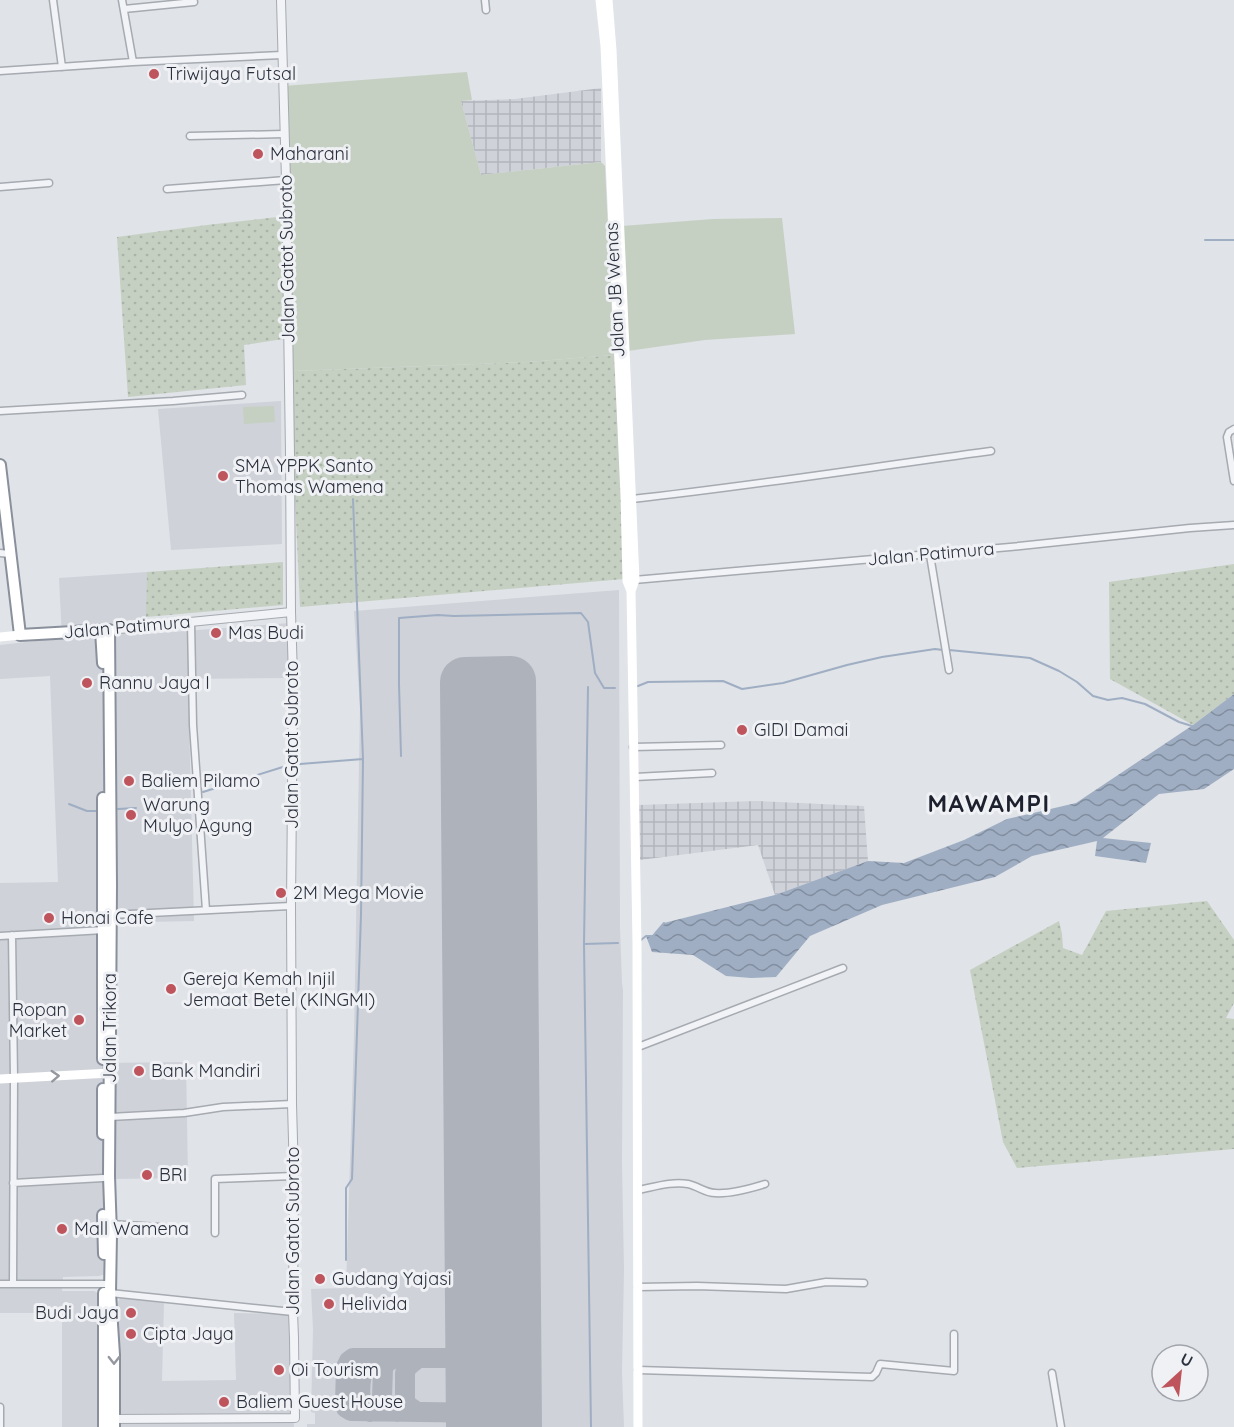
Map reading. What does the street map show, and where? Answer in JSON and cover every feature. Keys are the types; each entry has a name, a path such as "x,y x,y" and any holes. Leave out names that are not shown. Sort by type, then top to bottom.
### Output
{"highway":[{"path":"0,465 5,553 20,635"},
{"name":"Jalan Patimura","path":"20,635 105,630"},
{"name":"Jalan Trikora","path":"105,630 103,655 107,1074 103,1178 107,1225"},
{"name":"Jalan Trikora","path":"107,1074 110,1117 108,1287 114,1355 109,1423"}],"main road":[{"name":"Jalan JB Wenas","path":"600,0 611,116"},
{"name":"Jalan JB Wenas","path":"608,0 625,496 631,580"},
{"name":"Jalan JB Wenas","path":"621,345 632,499 631,580"},
{"path":"631,580 638,1047 638,1427"},
{"name":"Jalan Patimura","path":"0,637 20,635"},
{"path":"0,1079 107,1074"}],"street":[{"path":"53,0 62,67"},
{"path":"122,0 133,62"},
{"name":"Jalan Gatot Subroto","path":"109,1423 295,1418 291,906 293,677 286,180 281,0"},
{"path":"485,0 486,10"},
{"path":"124,9 194,3"},
{"path":"0,71 282,55"},
{"path":"190,136 284,134"},
{"path":"168,189 286,180"},
{"path":"0,187 49,183"},
{"path":"0,411 242,395"},
{"path":"1234,429 1227,437 1234,481"},
{"path":"632,499 729,488 991,451"},
{"name":"Jalan Patimura","path":"631,580 930,555 1234,525"},
{"path":"930,555 949,670"},
{"name":"Jalan Patimura","path":"105,630 291,612"},
{"path":"191,622 193,725 206,910"},
{"path":"633,747 721,745"},
{"path":"635,777 712,773"},
{"path":"107,915 291,906"},
{"path":"0,936 107,929"},
{"path":"12,935 13,1284"},
{"path":"638,1047 843,968"},
{"path":"110,1117 184,1113 223,1107 292,1104"},
{"path":"215,1233 215,1179 294,1176"},
{"path":"13,1182 103,1178"},
{"path":"638,1191 671,1184 687,1184 716,1194 765,1184"},
{"path":"107,1225 175,1228"},
{"path":"638,1287 786,1289 826,1282 864,1283"},
{"path":"0,1284 108,1287 293,1312"},
{"path":"638,1370 872,1377 880,1364 954,1371 954,1334"},
{"path":"1052,1373 1061,1427"},
{"path":"0,1407 0,1427"}],"shaded area":[{"path":"601,88 601,162 481,175 461,101 515,99"},
{"name":"SMA YPPK Santo Thomas Wamena","path":"281,401 282,544 171,550 158,409"},
{"path":"147,572 147,634 289,623 291,678 188,679 194,921 99,923 102,1063 186,1062 188,1178 109,1179 109,1273 99,1276 63,1277 62,1291 94,1291 101,1295 117,1343 120,1298 164,1303 162,1381 236,1380 234,1313 290,1314 294,1427 62,1427 62,1313 0,1313 0,883 58,882 50,676 0,679 0,645 62,638 59,578"},
{"path":"619,590 624,1427 307,1427 307,1424 315,1424 315,1413 311,1412 313,1330 311,1289 346,1288 354,1036 360,709 354,611"},
{"path":"756,801 864,806 868,861 775,895 758,845 640,860 639,805"}],"green space":[{"path":"467,72 472,100 461,101 481,175 601,162 605,166 614,355 527,362 292,371 283,86"},
{"path":"286,216 283,339 244,345 246,385 128,397 117,237"},
{"path":"782,218 795,334 705,340 628,351 622,226 713,219"},
{"path":"614,355 624,579 300,607 293,455 292,371 527,362"},
{"path":"274,406 275,422 244,424 243,407"},
{"path":"283,562 283,605 146,617 147,572"},
{"path":"1234,564 1234,694 1193,725 1110,679 1109,582"},
{"path":"1207,901 1234,940 1234,1003 1226,1018 1234,1019 1234,1149 1017,1168 1003,1142 970,970 1059,921 1063,948 1082,955 1106,911"}],"water":[{"path":"1234,694 1234,769 1204,789 1159,794 1103,838 1151,843 1146,863 1095,856 1097,841 1032,856 995,877 882,905 810,936 776,977 726,976 693,955 652,952 646,936 653,935 664,923 775,895 868,861 904,863 964,840 1007,819 1076,803 1193,725"}],"waterway":[{"path":"1205,240 1234,240"},
{"path":"346,1260 346,1188 352,1179 361,915 363,759 353,499"},
{"path":"401,756 399,618 438,615 581,613 588,622 595,673 604,688 615,688"},
{"path":"638,686 648,682 723,681 742,689 783,683 882,657 935,649 943,650"},
{"path":"949,650 1030,658 1059,671 1077,682 1093,696 1108,700 1122,698 1145,704 1179,722 1192,726"},
{"path":"588,687 584,944 591,1427"},
{"path":"300,764 363,759"},
{"path":"203,792 286,766"},
{"path":"69,804 87,811 97,811"},
{"path":"118,809 136,808"},
{"path":"641,940 646,936 653,936 664,923"},
{"path":"584,944 618,943"}],"taxiway":[{"path":"492,1358 353,1358 346,1367 345,1404 346,1408 351,1411 492,1413"},
{"path":"370,1412 361,1402 361,1378 368,1363 380,1358"},
{"path":"393,1358 385,1364 383,1369 382,1398 385,1404 397,1412"},
{"path":"417,1412 407,1405 405,1400 405,1374 406,1368 418,1358"}],"runway":[{"path":"471,1427 465,682 511,681 517,1427"}],"place":[{"name":"Triwijaya Futsal","path":"154,74"},
{"name":"Maharani","path":"258,154"},
{"name":"SMA YPPK Santo Thomas Wamena","path":"223,476"},
{"name":"Mas Budi","path":"216,633"},
{"name":"Rannu Jaya I","path":"87,683"},
{"name":"GIDI Damai","path":"742,730"},
{"name":"Baliem Pilamo","path":"129,781"},
{"name":"Warung Mulyo Agung","path":"131,815"},
{"name":"2M Mega Movie","path":"281,893"},
{"name":"Honai Cafe","path":"49,918"},
{"name":"Gereja Kemah Injil Jemaat Betel (KINGMI)","path":"171,989"},
{"name":"Ropan Market","path":"79,1020"},
{"name":"Bank Mandiri","path":"139,1071"},
{"name":"BRI","path":"147,1175"},
{"name":"Mall Wamena","path":"62,1229"},
{"name":"Gudang Yajasi","path":"320,1279"},
{"name":"Helivida","path":"329,1304"},
{"name":"Budi Jaya","path":"131,1313"},
{"name":"Cipta Jaya","path":"131,1334"},
{"name":"Oi Tourism","path":"279,1370"},
{"name":"Baliem Guest House","path":"224,1402"}],"district":[{"name":"MAWAMPI","path":"989,804"}]}
